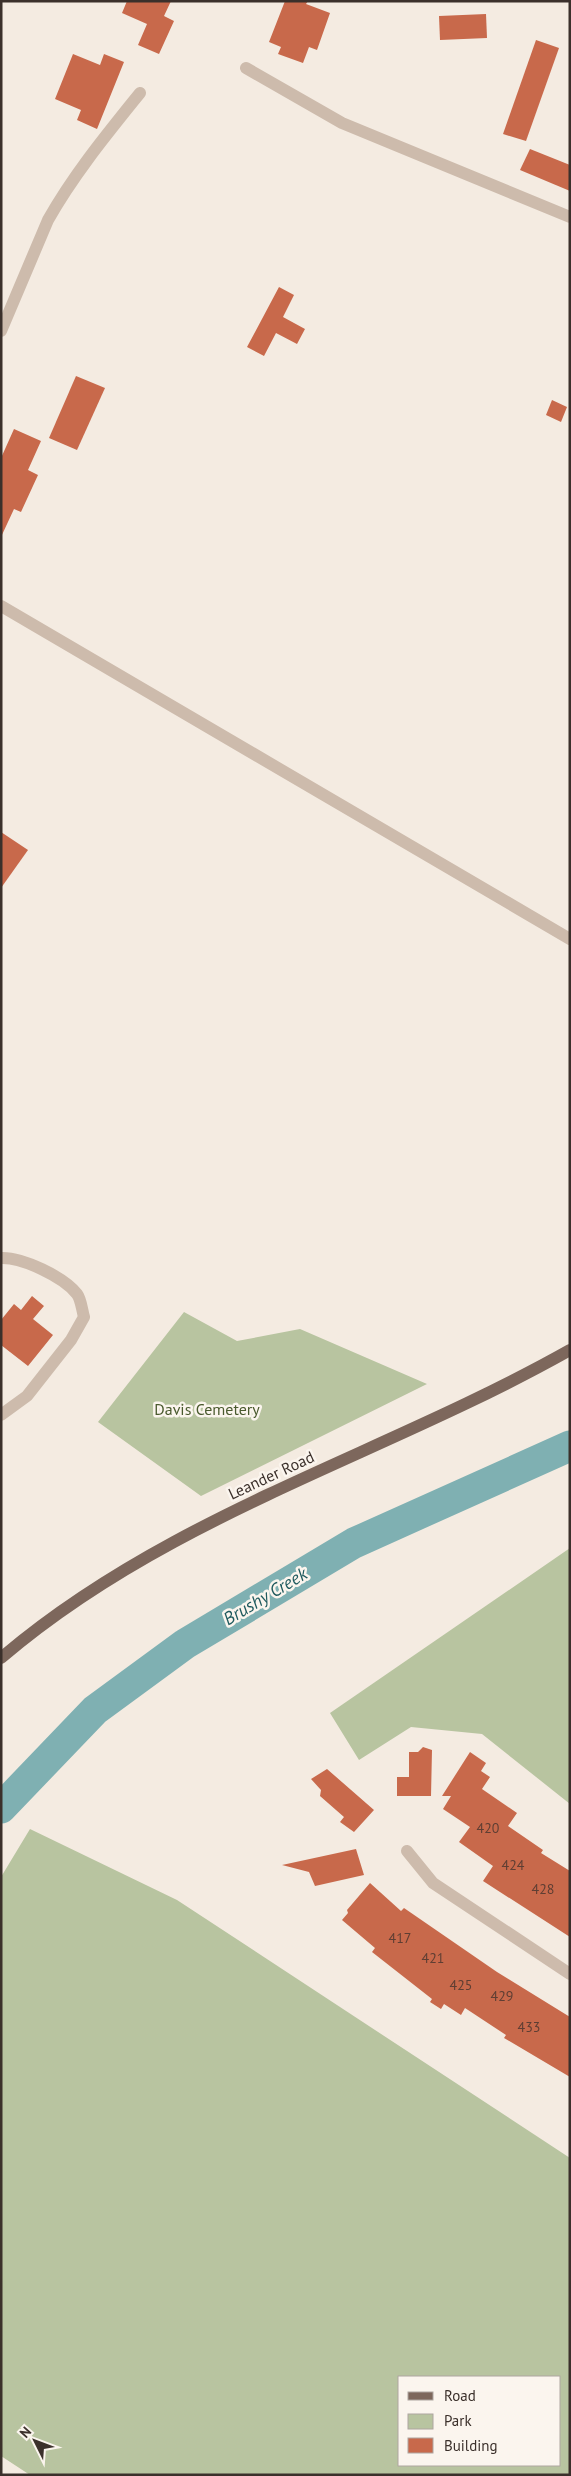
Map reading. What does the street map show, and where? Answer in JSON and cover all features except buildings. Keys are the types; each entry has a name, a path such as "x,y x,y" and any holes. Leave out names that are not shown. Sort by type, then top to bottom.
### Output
{"main road":[{"name":"Leander Road","path":"3,1653 55,1615 108,1580 210,1521 279,1488 424,1425 525,1375 570,1350"}],"street":[{"path":"246,68 342,124 570,217"},
{"path":"1,331 54,208 80,168 140,93"},
{"path":"1,606 570,939"},
{"path":"1,1258 12,1258 52,1274 78,1295 84,1317 71,1340 28,1396 1,1415"},
{"path":"407,1851 433,1883 570,1974"}],"green space":[{"name":"Davis Cemetery","path":"184,1312 237,1341 300,1329 427,1384 201,1496 98,1422"},
{"path":"570,1548 570,1804 482,1734 411,1727 359,1760 330,1713"},
{"path":"30,1829 177,1900 570,2158 570,2475 30,2475 1,2456 1,1877"}],"waterway":[{"name":"Brushy Creek","path":"1,1808 95,1710 185,1644 354,1543 570,1446"}]}
